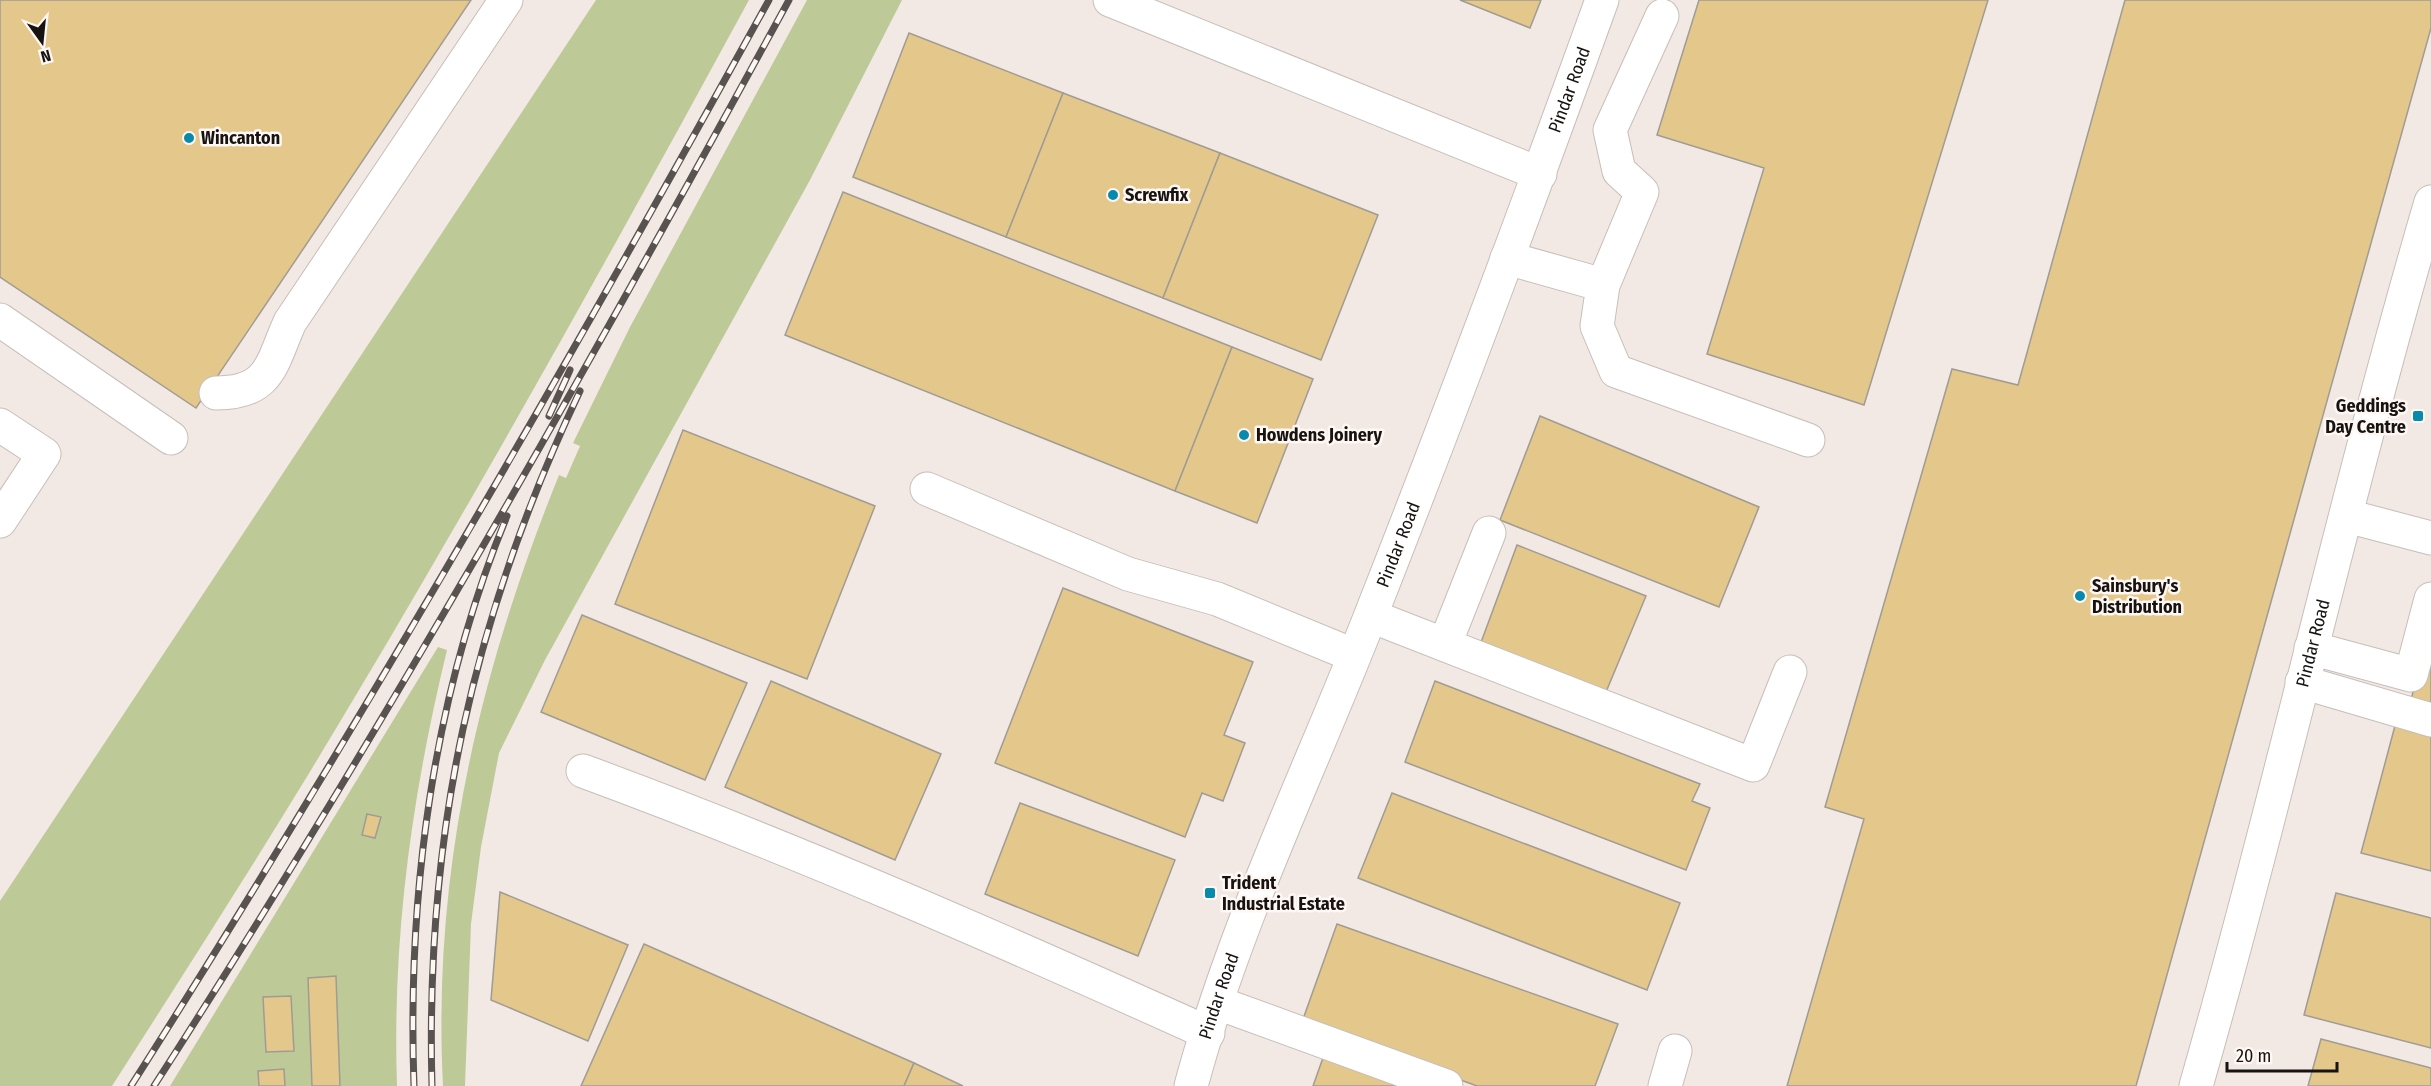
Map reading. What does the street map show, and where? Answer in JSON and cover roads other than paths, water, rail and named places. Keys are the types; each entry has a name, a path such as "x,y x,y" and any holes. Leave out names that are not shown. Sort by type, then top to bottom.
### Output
{"street":[{"path":"216,393 235,393 260,384 272,369 290,322 506,0"},
{"path":"1110,0 1540,174"},
{"name":"Pindar Road","path":"1191,1086 1218,1003 1276,844 1371,616 1540,174 1602,0"},
{"path":"1662,16 1610,130 1619,171 1642,192 1603,285 1597,326 1616,371 1808,440"},
{"name":"Pindar Road","path":"2196,1086 2243,922 2302,682 2348,516 2394,329 2431,202"},
{"path":"1508,258 1603,285"},
{"path":"0,320 171,438"},
{"path":"0,425 44,454 0,521"},
{"path":"927,489 1128,574 1217,598 1353,655"},
{"path":"2348,516 2431,538"},
{"path":"1445,644 1489,533"},
{"path":"2311,648 2411,675 2431,599"},
{"path":"1371,616 1753,765 1790,672"},
{"path":"2302,682 2431,720"},
{"path":"583,771 737,828 1041,958 1208,1033"},
{"path":"1218,1003 1446,1086"},
{"path":"1665,1086 1675,1051"}],"railway":[{"path":"131,1086 297,819 458,548 769,0"},
{"path":"154,1086 321,820 402,685 560,413 789,0"},
{"path":"549,416 570,370"},
{"path":"432,1086 432,993 437,903 447,815 463,730 484,645 510,560 542,476 580,391"},
{"path":"414,1086 415,941 430,796 443,724 460,653 481,584 507,516"}],"place":[{"name":"Wincanton","path":"189,138"},
{"name":"Screwfix","path":"1113,195"},
{"name":"Geddings Day Centre","path":"2418,416"},
{"name":"Howdens Joinery","path":"1244,435"},
{"name":"Sainsbury's Distribution","path":"2080,596"},
{"name":"Trident Industrial Estate","path":"1210,893"}]}
